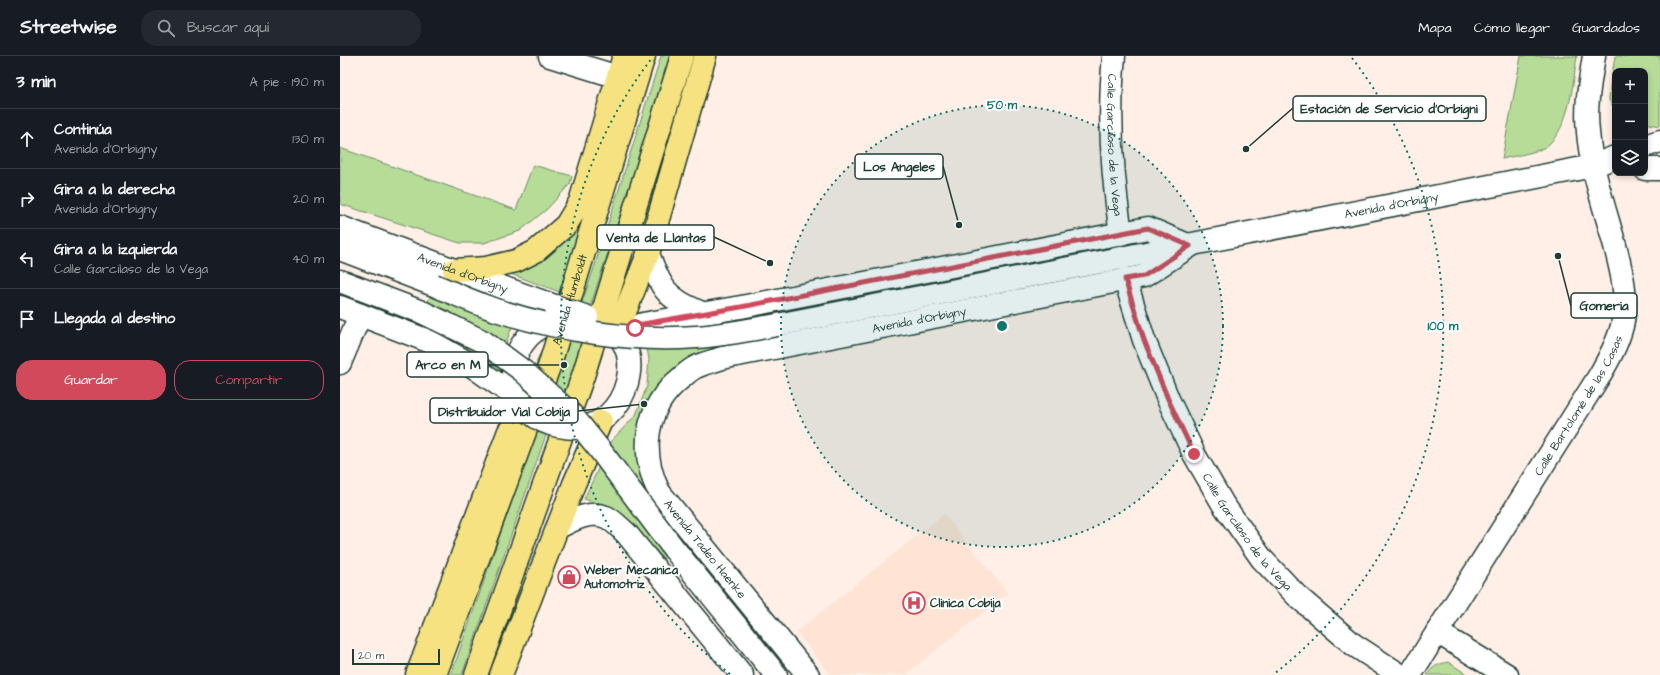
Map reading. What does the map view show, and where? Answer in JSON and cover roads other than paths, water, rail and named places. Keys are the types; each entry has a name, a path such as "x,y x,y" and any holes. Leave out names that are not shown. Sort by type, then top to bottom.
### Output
{"main road":[{"path":"550,56 618,77"},
{"path":"454,270 486,268 516,260 536,251 566,225 580,202 624,56"},
{"name":"Avenida Humboldt","path":"435,675 549,367 644,56"},
{"path":"476,675 583,376 682,56"},
{"path":"615,333 648,254 705,56"},
{"name":"Calle Garcilaso de la Vega","path":"1114,56 1111,85 1111,134 1116,206 1121,234"},
{"name":"Calle Bartolomé de las Casas","path":"1410,675 1598,378 1615,348 1622,325 1625,302 1622,274 1593,166 1588,132 1587,105 1594,56"},
{"path":"1648,145 1660,141"},
{"name":"Avenida d'Orbigny","path":"657,406 674,384 695,367 722,358 1144,276 1190,246 1593,166 1612,159"},
{"name":"Avenida d'Orbigny","path":"1593,166 1612,167"},
{"path":"1648,169 1660,169"},
{"name":"Avenida d'Orbigny","path":"340,226 454,270 553,313"},
{"path":"615,333 643,324 741,307 1148,228 1190,246"},
{"path":"340,249 496,310 553,325 630,336 695,337 777,325 1099,262 1190,246"},
{"path":"648,254 662,286 686,306 702,314"},
{"name":"Calle Garcilaso de la Vega","path":"1125,279 1144,340 1168,399 1194,454 1223,504 1262,559 1297,596 1354,645 1400,675"},
{"path":"340,281 424,313 484,342 523,371 572,415 674,549 776,675"},
{"path":"340,307 431,342 468,363 520,400"},
{"path":"553,313 563,316 574,315 587,317 615,333 624,344 628,353 629,363 627,386 622,397 614,409 601,421 592,425 578,428 566,428 541,421 525,408 520,400 514,378 514,363 519,349 527,337 553,313"},
{"path":"340,363 360,315"},
{"path":"417,675 520,400"},
{"name":"Avenida Tadeo Haenke","path":"657,406 649,426 648,444 652,478 659,492 808,675"},
{"path":"501,675 557,528 601,421"},
{"path":"557,528 582,516 594,515 606,517 626,533 742,675"},
{"path":"1437,632 1507,675"}],"place":[{"name":"Estación de Servicio d'Orbigni","path":"1246,149"},
{"name":"Los Angeles","path":"959,225"},
{"name":"Gomeria","path":"1558,256"},
{"name":"Venta de Llantas","path":"770,263"},
{"name":"Arco en M","path":"564,365"},
{"name":"Distribuidor Vial Cobija","path":"644,404"},
{"name":"Weber Mecanica Automotriz","path":"569,577"},
{"name":"Clinica Cobija","path":"914,603"}]}
